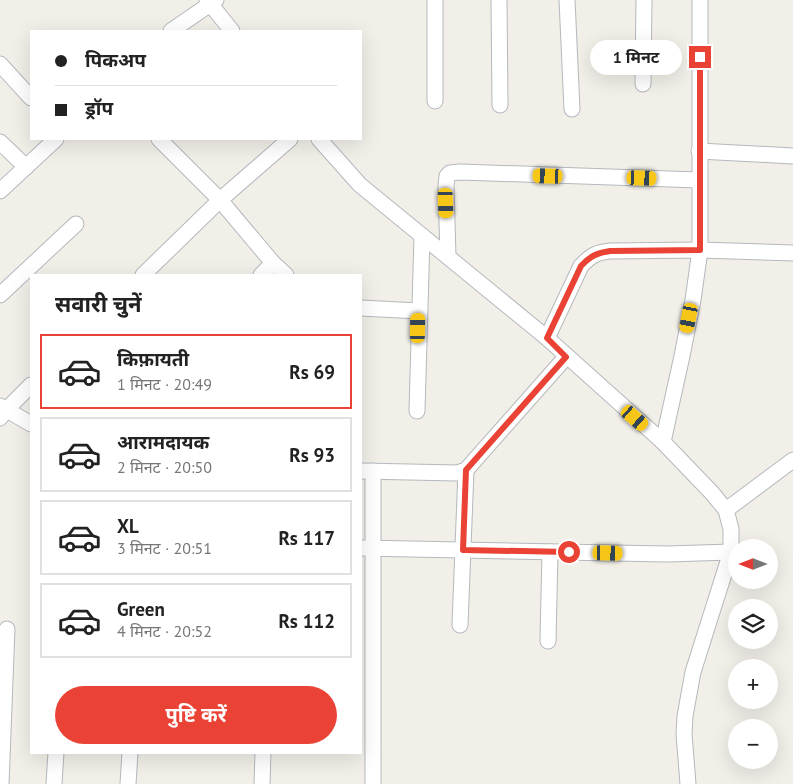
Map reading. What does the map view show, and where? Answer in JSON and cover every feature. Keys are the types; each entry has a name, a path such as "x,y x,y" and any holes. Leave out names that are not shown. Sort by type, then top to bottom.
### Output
{"street":[{"path":"434,101 435,0"},
{"path":"499,0 500,105"},
{"path":"567,0 572,109"},
{"path":"643,84 644,0"},
{"path":"663,442 691,309 700,250 700,0"},
{"path":"172,30 211,1 231,30"},
{"path":"0,64 30,97"},
{"path":"0,191 55,140"},
{"path":"160,140 220,200 273,263 285,274"},
{"path":"144,274 220,200 289,140"},
{"path":"320,140 360,185 547,338 663,442 726,510 731,530 731,539"},
{"path":"0,142 26,167"},
{"path":"699,151 793,156"},
{"path":"448,257 446,185 447,176 450,173 699,180"},
{"path":"0,295 76,224"},
{"path":"417,411 422,237"},
{"path":"547,338 581,266 598,252 700,250 793,254"},
{"path":"262,274 273,263"},
{"path":"362,308 419,311"},
{"path":"373,784 367,471 457,473 466,470 566,357"},
{"path":"30,386 2,411 30,424"},
{"path":"726,510 793,460"},
{"path":"460,626 466,470"},
{"path":"367,548 667,554 728,552"},
{"path":"548,641 550,552"},
{"path":"688,784 684,734 688,694 693,672 728,561"},
{"path":"1,784 2,691 7,629"},
{"path":"54,784 56,754"},
{"path":"128,784 130,754"},
{"path":"262,784 263,754"}],"route":[{"path":"569,552 463,550 466,470 566,357 547,338 581,266 589,258 598,252 610,251 700,250 700,57"}]}
